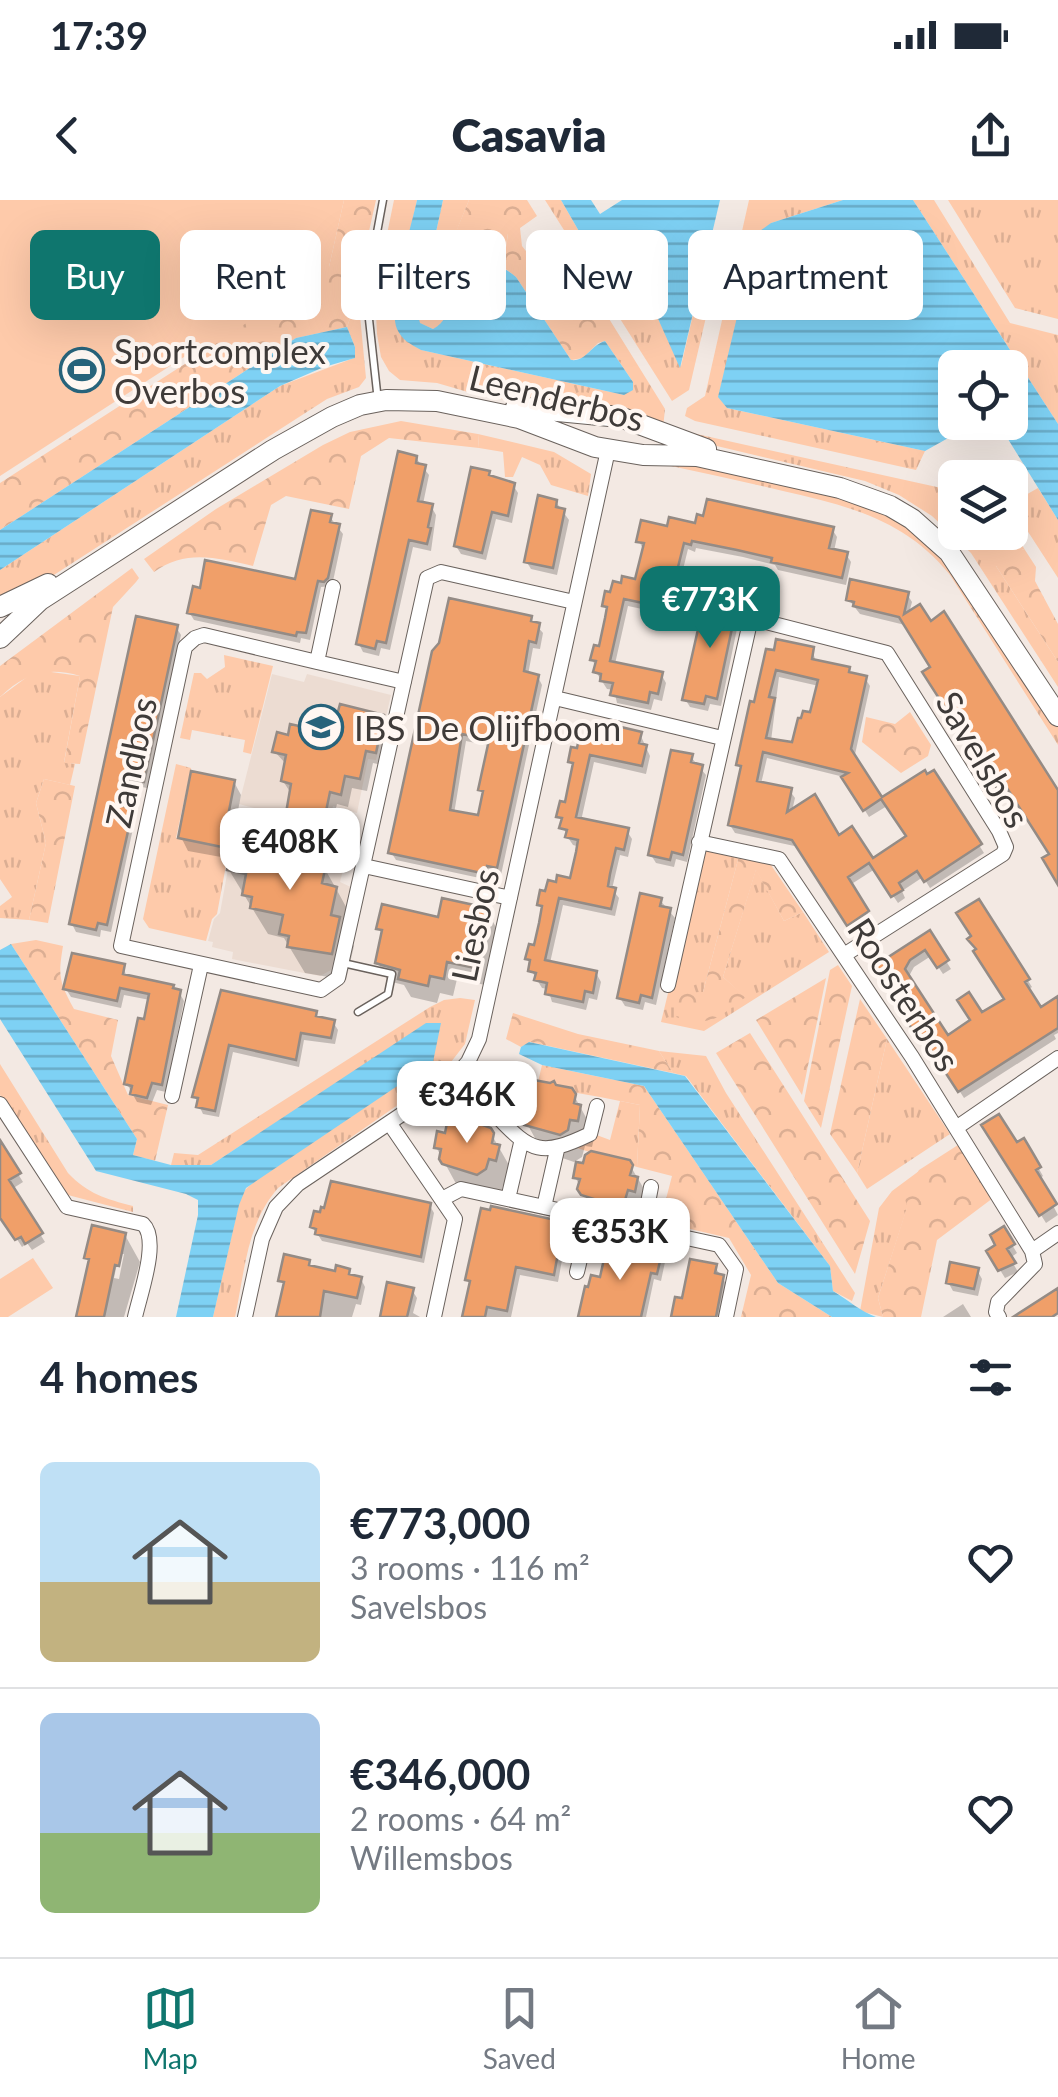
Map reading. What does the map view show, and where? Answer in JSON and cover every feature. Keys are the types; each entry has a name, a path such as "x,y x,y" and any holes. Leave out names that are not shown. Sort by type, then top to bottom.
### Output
{"main road":[{"name":"Leenderbos","path":"0,607 36,592 316,412 377,392 434,390 519,408 593,412 700,447 854,482 895,499 931,520 972,565 1058,699"},
{"name":"Leenderbos","path":"0,638 40,600 273,450 332,417 386,400 437,400 519,418 608,450 696,456 840,488 890,506 912,519 965,572 1058,716"},
{"path":"584,444 578,433 582,422 593,412"},
{"path":"633,454 648,442 644,426"}],"street":[{"name":"Liesbos","path":"245,1317 262,1239 276,1208 298,1184 450,1082 468,1062 479,1039 608,450"},
{"path":"342,962 426,578 442,572 574,602"},
{"path":"317,662 334,587"},
{"path":"668,985 758,587"},
{"name":"Savelsbos","path":"750,618 887,653 1006,848 1004,854 844,955"},
{"name":"Zandbos","path":"342,962 338,978 321,990 121,946 185,647 204,635 404,682"},
{"path":"554,698 722,738"},
{"name":"Roosterbos","path":"699,842 779,859 956,1128 1058,1058"},
{"path":"364,866 510,898"},
{"path":"172,1096 201,965"},
{"path":"501,1084 496,1115 522,1142 558,1150 590,1134 597,1106"},
{"path":"0,1104 68,1207 148,1228 152,1241 135,1317"},
{"path":"390,1124 456,1218 434,1317"},
{"path":"956,1128 1032,1251 1036,1264 998,1302 999,1317"},
{"path":"508,1199 522,1142"},
{"path":"544,1207 558,1150"},
{"path":"643,1228 652,1187"},
{"path":"442,1199 461,1188 720,1245 736,1269 726,1317"},
{"path":"578,1272 590,1217"},
{"path":"1032,1251 1058,1232"}],"lane":[{"path":"377,392 366,292 382,200"},
{"path":"342,962 392,974 388,994 358,1012"}],"shaded area":[{"name":"IBS De Olijfboom","path":"272,674 304,682 307,674 391,695 376,760 368,759 357,813 333,806 328,827 239,804"},
{"path":"239,808 326,831 318,860 344,866 340,882 353,888 331,970 320,976 232,959 233,952 212,947 213,942 208,941 214,919 220,913"}],"green space":[{"name":"Sportcomplex Overbos","path":"0,200 344,200 329,267 321,272 321,230 180,230 180,320 251,320 208,349 204,344 0,476"},
{"path":"96,200 200,230 180,230 180,320 321,320 321,265 329,267 344,200 376,200 369,230 341,230 341,320 349,320 347,327 296,338 0,530 0,483 194,358 160,303 160,230 115,230"},
{"path":"394,200 417,200 410,230 388,230"},
{"path":"443,200 469,200 457,230 436,230"},
{"path":"469,200 527,200 537,216 520,228 526,251 526,292 506,269 506,230 457,230"},
{"path":"545,200 561,200 578,230 564,230"},
{"path":"749,200 843,200 771,223 769,230 742,230"},
{"path":"913,200 934,200 1010,323 1058,335 1058,424 1028,378 1028,350 1010,350"},
{"path":"948,200 1058,200 1058,319 1015,308"},
{"path":"349,320 360,320 366,378 359,387 327,399 29,591 0,601 0,570 280,386 354,358 355,347 347,327"},
{"path":"376,320 403,320 421,350 624,395 633,382 605,341 598,343 598,320 610,320 665,409 663,428 478,395 437,383 400,380 381,357"},
{"path":"419,320 445,320 433,329"},
{"path":"544,320 598,320 598,343 583,358 571,360"},
{"path":"621,320 659,320 681,366 692,320 705,320 689,390 672,401"},
{"path":"722,320 748,320 727,408 925,451 916,470 685,416 687,408 705,396"},
{"path":"401,421 478,434 479,448 389,438 361,456 349,509 286,496 271,505 253,566 214,558 190,558 154,572 144,559 216,509 323,445 350,432"},
{"path":"692,433 938,487 938,522 899,495 865,481 700,442"},
{"path":"478,434 554,452 591,474 588,496 551,485 540,465 522,457 513,477 505,477 503,452 479,448"},
{"path":"671,460 858,498 929,538 1058,725 1058,745 950,575 915,541 853,510 671,466"},
{"path":"1038,488 1058,520 1058,578 1028,532 1028,494"},
{"path":"968,550 1011,550 996,566 1058,662 1058,687"},
{"path":"1025,550 1036,567 1035,581 1058,624 1058,662 996,566 994,554"},
{"path":"132,568 139,578 113,607 80,764 64,763 80,676 37,674 0,697 0,666"},
{"path":"224,655 273,666 251,754 243,752 245,740 192,730 190,740 180,738 194,673 207,679 225,667"},
{"path":"44,671 80,676 64,762 75,764 70,785 44,779 36,803 46,843 29,920 0,918 0,906 12,897 0,879 0,697 31,674"},
{"path":"910,712 931,745 928,756 901,773 862,742 866,717 895,724"},
{"path":"176,764 191,768 176,838 229,849 217,914 206,941 149,928 143,919"},
{"path":"44,779 75,786 48,923 29,920 46,843 36,803"},
{"path":"706,850 739,856 703,992 745,997 723,977 756,869 784,921 803,912 829,952 704,1031 661,1022 670,985 675,984"},
{"path":"739,856 771,865 803,912 784,921 756,870 723,977 746,997 705,1021 674,1015 681,993 703,992"},
{"path":"36,940 63,946 61,979 74,1009 118,1020 111,1056 128,1095 168,1105 155,1161 133,1155 137,1139 11,944"},
{"path":"838,965 852,986 821,1128 804,1101 830,970"},
{"path":"826,978 802,1095 756,1020"},
{"path":"460,998 475,1000 465,1044 441,1075 278,1188 253,1233 235,1317 213,1317 241,1194 253,1182 263,1131 211,1165 171,1165 174,1153 198,1155 430,1007"},
{"path":"860,999 887,1039 857,1173 830,1134"},
{"path":"513,1013 578,1034 659,1051 673,1073 530,1042 521,1047 506,1039"},
{"path":"750,1033 870,1221 855,1274 716,1053"},
{"path":"887,1039 950,1134 867,1189 857,1173"},
{"path":"659,1051 706,1056 855,1293 852,1301 833,1291 830,1266 686,1076 673,1073"},
{"path":"0,1064 68,1173 98,1195 133,1206 133,1212 64,1194 0,1095"},
{"path":"542,1065 600,1077 600,1097 537,1086"},
{"path":"600,1077 644,1086 778,1283 832,1317 741,1317 751,1275 729,1238 660,1222 672,1176 637,1167 640,1105 600,1097"},
{"path":"620,1101 640,1105 637,1167 577,1148 580,1141 594,1134 610,1140"},
{"path":"958,1145 993,1198 937,1240 921,1317 883,1317 878,1298 907,1207 904,1194 919,1170"},
{"path":"919,1171 878,1298 883,1317 860,1311 879,1208 892,1191"},
{"path":"33,1258 53,1288 8,1317 0,1317 0,1279"}],"water":[{"path":"417,200 443,200 436,230 410,230"},
{"path":"561,200 591,200 600,214 622,200 720,200 713,230 688,230 688,320 691,320 680,368 659,320 668,320 668,230 578,230"},
{"path":"843,200 913,200 1010,350 938,350 938,440 945,440 925,451 727,408 718,397 736,320 923,320 923,230 761,230 771,223"},
{"path":"506,270 526,292 526,320 544,320 571,360 581,358 605,341 633,382 633,390 624,395 421,350 397,329 395,320 419,320 433,329 444,320 506,320"},
{"path":"347,327 355,358 280,386 0,570 0,530 296,338"},
{"path":"1028,378 1058,424 1058,520 1028,472 1028,460 1021,460 1009,440 1028,440"},
{"path":"11,944 137,1139 133,1155 171,1165 211,1165 426,1023 441,1023 433,1062 246,1188 213,1317 176,1317 198,1200 96,1171 0,1019 0,950"},
{"path":"529,1042 685,1076 830,1266 833,1291 876,1317 832,1317 778,1283 644,1086 542,1065 519,1054"}],"building":[{"path":"398,451 417,456 416,463 426,465 418,501 433,504 428,527 431,528 427,544 409,540 386,643 377,641 375,649 356,644"},
{"path":"471,467 515,483 508,516 492,512 482,553 454,546"},
{"path":"538,495 557,500 556,507 565,509 553,568 524,562"},
{"path":"707,499 834,527 829,548 848,552 842,578 737,550 692,541 691,545 684,543 673,587 681,589 676,610 624,599 610,661 663,672 658,694 650,692 648,703 610,695 613,683 600,681 601,674 593,672 596,661 590,660 594,645 599,646 607,607 602,606 605,591 610,592 613,581 621,583 622,576 635,579 644,543 636,542 641,520 667,526 669,517 695,523 697,514 703,516"},
{"path":"311,510 332,514 330,522 340,524 328,578 318,581 306,633 297,632 296,636 187,613 193,586 200,588 205,560 295,579"},
{"path":"850,579 909,592 904,614 920,604 931,621 944,611 1058,790 1058,885 1042,858 1049,854 1005,785 998,790 922,672 930,667 899,617 853,606 854,602 846,600"},
{"path":"706,594 727,599 725,607 735,609 735,614 717,699 706,696 704,704 682,700"},
{"path":"449,598 532,616 531,621 540,623 536,643 529,641 524,671 539,675 497,868 487,866 486,874 388,853 432,651 439,643","holes":["462,734 489,740 478,790 483,791 478,815 450,810"]},
{"path":"136,616 178,625 144,782 129,778 123,806 133,809 107,925 98,923 96,930 69,924"},
{"path":"776,639 814,647 812,659 850,667 849,672 867,676 851,749 882,797 925,770 927,774 934,770 982,844 924,882 917,871 899,883 903,890 891,897 869,863 848,877 869,911 847,926 792,840 728,825 750,701 754,702 766,649 774,650","holes":["776,670 818,680 810,712 803,711 798,718 792,742 766,738 775,698 769,697","763,752 848,773 841,777 863,811 881,799 906,836 873,858 852,826 839,835 815,794 787,812 792,788 757,781"]},
{"path":"340,704 384,715 376,753 366,751 360,779 345,776 341,795 330,792 324,821 286,813 291,784 281,781 286,755 272,752 277,732 288,735 290,724 322,731 327,712 337,715"},
{"path":"604,723 642,732 639,743 647,745 642,766 590,755 576,817 629,828 624,850 616,848 610,874 608,886 616,888 611,909 559,898 545,960 597,971 593,993 585,991 583,1002 545,994 547,983 534,980 536,973 528,971 530,960 525,959 529,944 534,945 539,923 540,890 545,891 548,880 556,882 557,875 570,878 576,852 578,840 565,837 567,830 559,828 562,818 556,817 560,801 565,802 573,763 568,762 571,747 577,748 579,738 587,739 588,732 601,735"},
{"path":"671,750 693,754 691,762 703,765 683,855 672,852 670,860 648,855"},
{"path":"191,771 235,780 222,847 178,838"},
{"path":"278,843 317,851 315,862 326,865 322,883 337,887 331,915 340,917 332,954 287,947 289,936 279,934 283,915 250,908 252,897 242,895 246,874 227,870 232,844 276,854"},
{"path":"640,893 662,898 660,906 671,908 652,998 641,995 639,1003 617,998"},
{"path":"442,898 488,908 475,968 447,962 444,979 430,976 428,986 398,979 400,970 375,963 382,930 376,929 382,904 438,917"},
{"path":"979,899 1030,979 1025,982 1041,1007 1058,996 1058,1028 958,1092 923,1038 919,1040 873,967 930,930 949,960 937,968 925,950 910,960 905,969 948,1035 970,1020 957,1000 969,992 982,1012 1004,999 973,951 976,949 967,939 971,936 956,913"},
{"path":"72,953 125,964 123,974 181,990 162,1085 152,1083 147,1098 130,1094 132,1086 124,1084 138,1018 144,1019 149,994 120,988 117,1001 63,989"},
{"path":"221,990 317,1011 316,1016 335,1020 331,1038 301,1033 296,1060 229,1045 215,1111 196,1107 198,1098 192,1097"},
{"path":"534,1080 554,1081 556,1085 572,1088 576,1094 574,1103 581,1105 578,1121 570,1120 568,1130 560,1135 524,1125 520,1119 523,1109 515,1108 519,1091 526,1093"},
{"path":"999,1114 1017,1142 1024,1138 1041,1167 1036,1170 1057,1204 1039,1216 981,1125"},
{"path":"452,1120 472,1121 491,1128 492,1143 500,1145 496,1161 489,1159 486,1169 477,1175 442,1164 441,1149 434,1148 437,1131 445,1133"},
{"path":"0,1140 21,1173 9,1180 43,1233 25,1244 21,1237 15,1240 0,1218"},
{"path":"591,1151 630,1160 633,1165 630,1175 638,1177 635,1192 628,1190 625,1200 616,1206 581,1195 577,1189 580,1179 573,1178 576,1162 583,1163"},
{"path":"331,1181 431,1203 421,1257 315,1234 316,1229 310,1227 314,1211 324,1208"},
{"path":"491,1206 574,1224 567,1255 558,1253 554,1275 516,1267 507,1311 487,1307 485,1317 462,1317 470,1281 465,1280 481,1208 490,1210"},
{"path":"92,1225 126,1233 104,1317 76,1317 89,1259 84,1258"},
{"path":"1004,1226 1015,1244 1007,1249 1016,1263 998,1271 986,1251 995,1245 990,1235"},
{"path":"608,1241 662,1253 657,1274 651,1273 641,1317 578,1317 591,1275 600,1277"},
{"path":"284,1254 335,1271 336,1265 350,1269 349,1274 362,1277 357,1298 324,1291 320,1317 276,1317 284,1282 278,1281"},
{"path":"690,1259 717,1264 715,1273 724,1275 716,1317 671,1317 675,1297 682,1298"},
{"path":"950,1262 979,1268 974,1289 946,1283"},
{"path":"387,1282 414,1288 407,1317 380,1317"},
{"path":"1058,1288 1058,1313 1052,1317 1013,1317"}],"place":[{"name":"Sportcomplex Overbos","path":"82,370"},
{"name":"IBS De Olijfboom","path":"321,727"}]}
